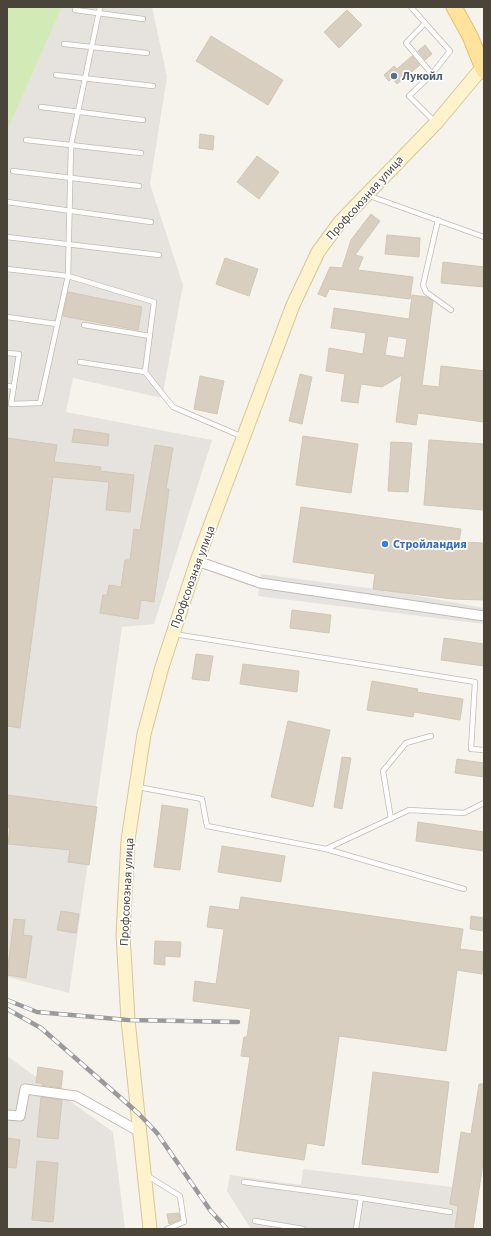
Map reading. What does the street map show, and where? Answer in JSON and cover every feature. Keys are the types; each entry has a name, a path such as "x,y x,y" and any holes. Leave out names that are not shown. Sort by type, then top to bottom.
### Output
{"main road":[{"name":"Профсоюзная улица","path":"150,1229 128,1020 123,934 128,840 144,734 172,633 197,562 293,305 318,252 340,222 436,123 483,68 470,36 454,7"}],"street":[{"path":"197,562 260,583 484,616"},
{"path":"7,1115 20,1116 26,1090 40,1091 76,1096 140,1132"}],"lane":[{"path":"7,353 19,354 11,404 40,403 68,276 71,145 100,7"},
{"path":"411,7 450,51 432,74 409,96 436,123"},
{"path":"75,10 143,19"},
{"path":"425,23 406,43 432,74"},
{"path":"64,44 147,53"},
{"path":"56,75 153,86"},
{"path":"41,107 143,120"},
{"path":"26,140 141,152"},
{"path":"13,171 139,186"},
{"path":"366,195 484,236"},
{"path":"7,202 151,222"},
{"path":"438,220 423,285 426,292 451,310"},
{"path":"7,237 159,255"},
{"path":"7,269 68,276 154,302 146,372"},
{"path":"7,317 57,324"},
{"path":"84,325 150,336"},
{"path":"80,362 146,372 173,407 244,437"},
{"path":"7,386 14,387"},
{"path":"172,633 475,682 471,749 484,750"},
{"path":"391,818 383,771 406,743 431,736"},
{"path":"136,787 202,799 207,826 326,850 464,889"},
{"path":"326,850 409,810 464,813 484,803"},
{"path":"144,1173 180,1196 184,1222 167,1229"},
{"path":"244,1182 450,1212"},
{"path":"356,1229 361,1198"},
{"path":"255,1221 302,1229"}],"shaded area":[{"path":"62,7 152,7 167,77 150,184 183,285 162,398 73,378 66,412 212,440 154,624 122,627 69,993 7,977 7,131"},
{"path":"261,574 391,591 484,608 484,624 258,596"},
{"path":"7,1056 113,1132 125,1229 7,1229"},
{"path":"303,1169 461,1188 455,1229 251,1229 227,1191 230,1175 301,1185"}],"green space":[{"path":"7,7 62,7 7,131"}],"building":[{"path":"347,10 362,25 339,48 324,32"},
{"path":"211,36 283,80 268,105 196,61"},
{"path":"425,45 432,54 425,60 418,51"},
{"path":"412,56 420,65 397,84 392,78 389,81 384,75 394,66 397,69"},
{"path":"200,134 214,136 213,150 199,148"},
{"path":"257,156 279,172 259,199 237,182"},
{"path":"371,214 380,221 355,255 363,257 358,270 413,277 410,299 329,289 326,297 318,294 330,267 342,268 351,240"},
{"path":"387,235 420,238 419,257 385,254"},
{"path":"225,258 258,269 249,296 216,284"},
{"path":"443,262 484,267 484,287 441,283"},
{"path":"68,292 142,307 138,330 63,316"},
{"path":"412,295 427,297 433,301 422,385 439,387 441,366 484,371 484,422 418,413 416,425 396,422 402,375 382,387 361,384 358,403 341,401 345,374 326,371 329,348 363,354 366,333 331,328 334,308 409,319","holes":["388,336 407,339 404,358 385,355"]},
{"path":"300,374 312,377 302,424 289,421"},
{"path":"200,376 224,381 217,414 194,409"},
{"path":"74,429 109,434 108,446 72,442"},
{"path":"303,436 358,444 351,493 296,485"},
{"path":"7,438 57,445 54,462 101,467 100,471 134,475 130,512 106,510 109,482 53,477 20,728 7,726"},
{"path":"429,440 484,444 484,510 424,505"},
{"path":"391,442 412,443 408,492 388,491"},
{"path":"155,445 173,448 166,489 169,489 154,602 141,600 138,619 100,613 103,595 107,595 109,585 121,587 125,560 130,560 134,529 140,530"},
{"path":"301,507 461,529 459,542 484,543 484,600 452,599 373,589 375,574 293,562"},
{"path":"292,610 331,615 329,633 290,628"},
{"path":"444,638 484,644 484,666 441,660"},
{"path":"196,654 213,656 209,681 192,679"},
{"path":"243,664 299,671 297,692 240,684"},
{"path":"372,681 418,689 417,692 463,699 460,720 414,712 413,717 367,710"},
{"path":"288,721 330,730 313,807 271,797"},
{"path":"342,757 351,758 342,809 334,807"},
{"path":"457,759 484,763 484,777 455,773"},
{"path":"7,795 97,807 89,865 68,862 70,850 8,844 10,827 7,827"},
{"path":"162,805 188,809 180,870 154,867"},
{"path":"418,822 484,832 484,851 416,841"},
{"path":"222,846 285,856 281,882 218,872"},
{"path":"241,897 463,929 460,949 484,952 482,974 457,970 446,1051 339,1036 324,1146 307,1143 304,1160 236,1150 250,1057 241,1056 244,1037 247,1037 251,1009 193,1001 195,981 216,984 224,929 207,927 210,906 239,910"},
{"path":"61,911 79,914 76,933 57,930"},
{"path":"471,916 484,918 484,931 470,929"},
{"path":"14,919 25,920 23,935 32,936 26,978 7,975"},
{"path":"155,941 181,942 180,957 165,956 165,965 154,964"},
{"path":"38,1067 63,1071 61,1088 36,1083"},
{"path":"373,1072 449,1082 438,1173 362,1164"},
{"path":"479,1084 484,1084 484,1157 473,1229 455,1229 458,1206 450,1204 461,1132 471,1134"},
{"path":"41,1097 62,1100 58,1139 37,1137"},
{"path":"7,1138 20,1140 16,1168 7,1167"},
{"path":"37,1161 58,1163 53,1222 32,1220"},
{"path":"179,1213 180,1220 169,1224 167,1214"}],"railway":[{"path":"7,1000 37,1012 128,1020 238,1022"},
{"path":"7,1009 41,1028 138,1113 157,1133 210,1210 227,1229"}],"place":[{"name":"Лукойл","path":"394,76"},
{"name":"Стройландия","path":"385,544"}]}
